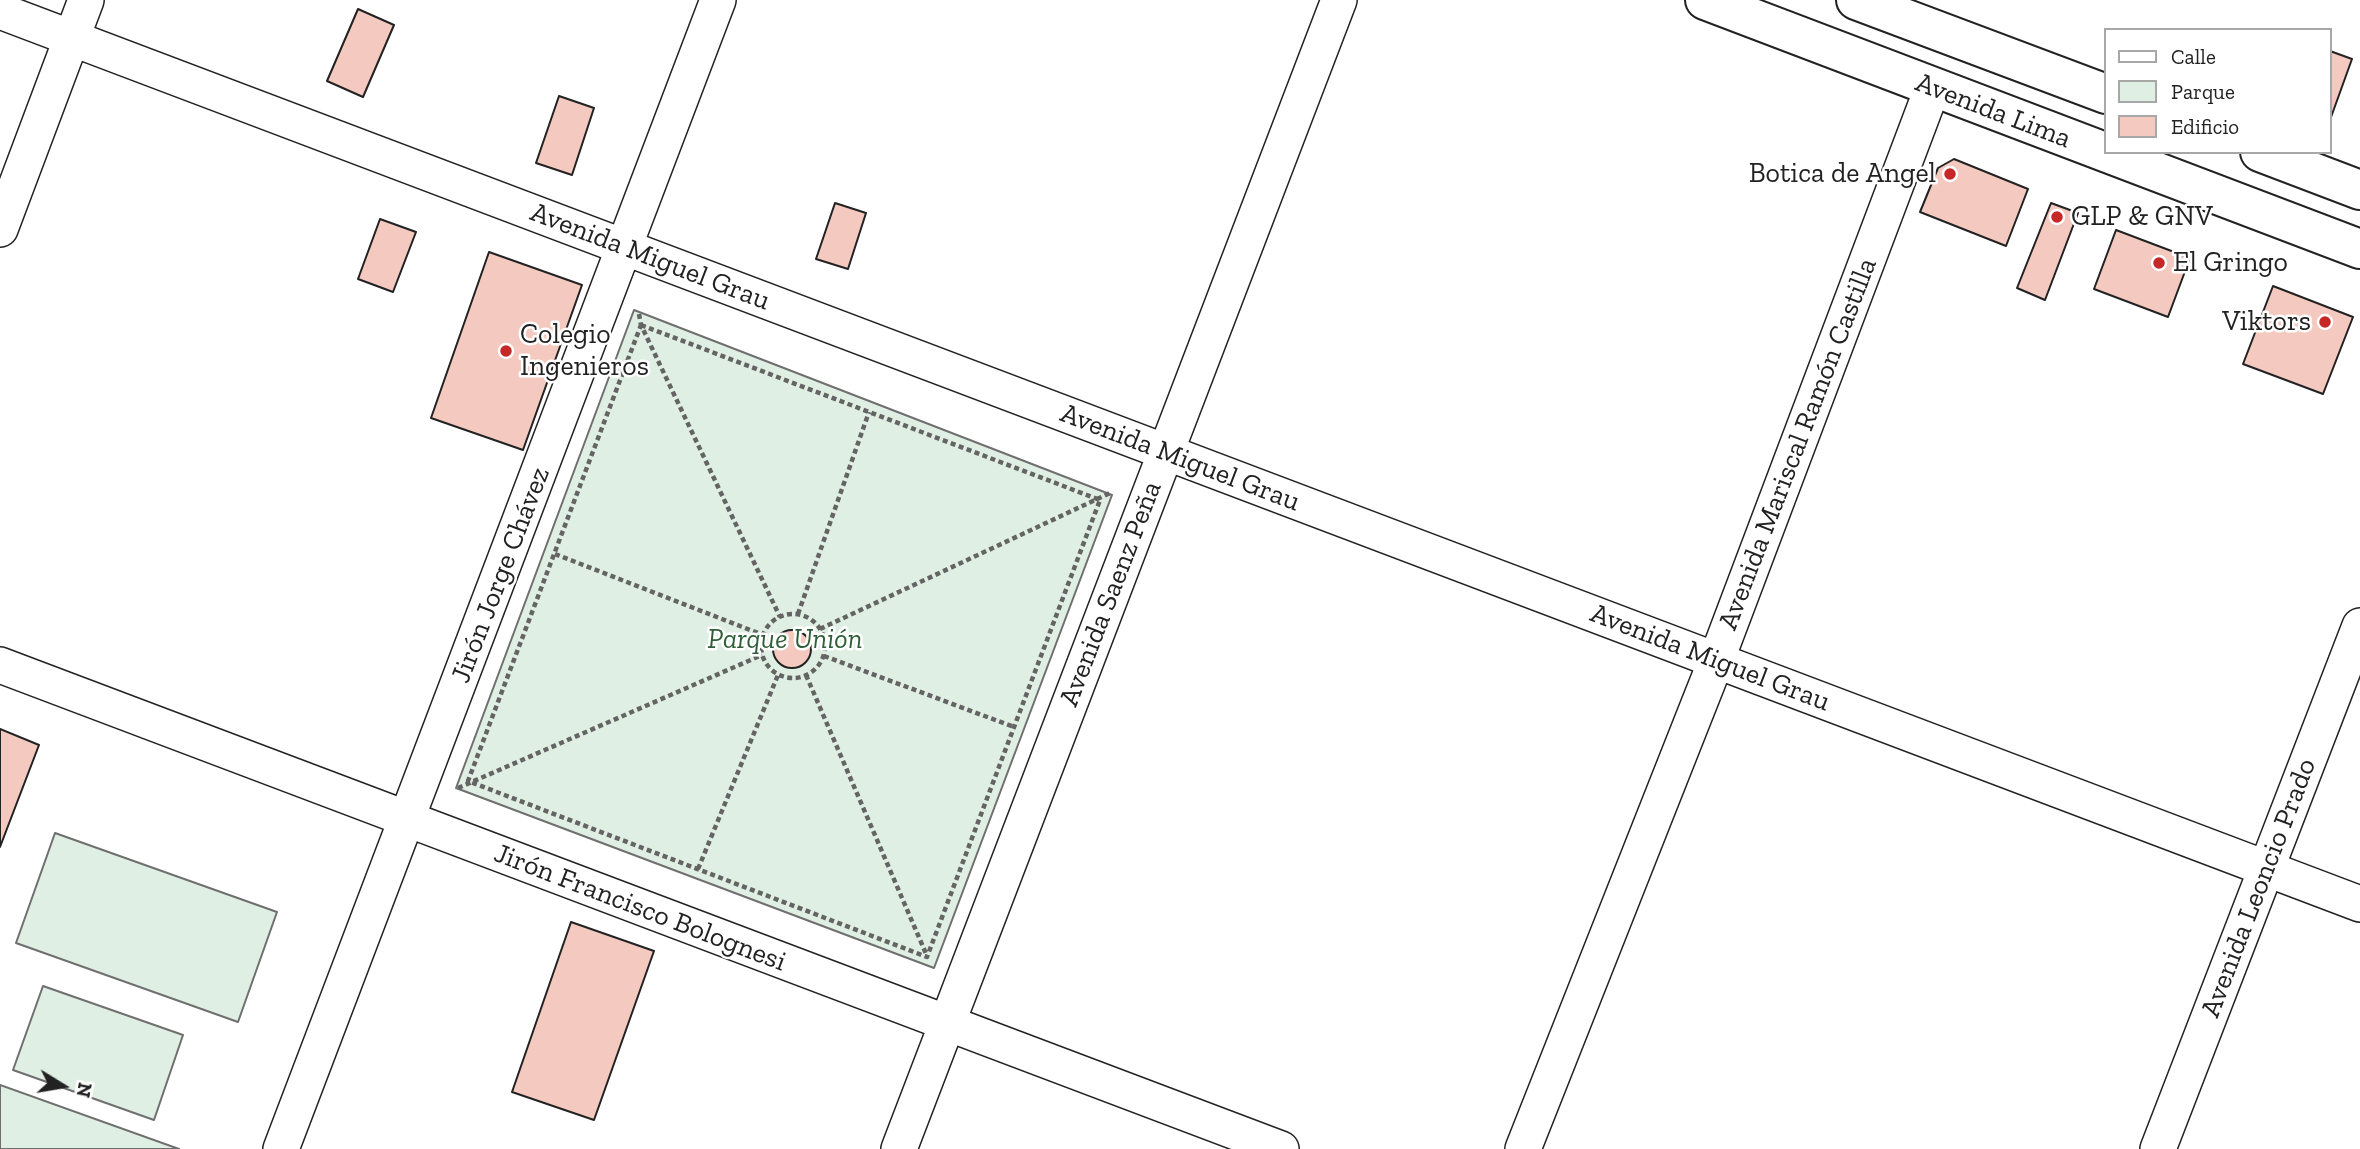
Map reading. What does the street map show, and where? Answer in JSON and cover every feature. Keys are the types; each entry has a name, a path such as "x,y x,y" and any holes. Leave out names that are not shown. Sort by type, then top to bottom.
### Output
{"main road":[{"name":"Avenida Lima","path":"1705,0 2104,153"},
{"name":"Avenida Lima","path":"1856,0 2104,93"},
{"name":"Avenida Lima","path":"2106,154 2360,249"},
{"path":"2265,154 2360,190"}],"street":[{"path":"0,229 86,0"},
{"name":"Jirón Jorge Chávez","path":"281,1149 719,0"},
{"name":"Avenida Saenz Peña","path":"899,1149 1339,0"},
{"name":"Avenida Miguel Grau","path":"0,11 2360,904"},
{"name":"Avenida Mariscal Ramón Castilla","path":"1523,1149 1716,661 1932,89"},
{"name":"Avenida Leoncio Prado","path":"2158,1149 2360,626"},
{"name":"Jirón Francisco Bolognesi","path":"0,665 1281,1149"}],"path":[{"path":"639,313 641,326 780,617"},
{"path":"468,781 641,326"},
{"path":"641,326 1100,500"},
{"path":"798,614 869,412"},
{"path":"820,629 1100,500 1111,492"},
{"path":"927,957 1100,500"},
{"path":"555,554 763,635"},
{"path":"798,614 808,618 820,629 825,645 824,656 819,665 806,675 793,679 778,675 766,665 762,655 763,635 768,625 780,617 798,614"},
{"path":"407,819 468,781 762,655"},
{"path":"824,656 1014,727"},
{"path":"698,869 778,675"},
{"path":"806,675 931,968"},
{"path":"468,781 927,957"}],"green space":[{"name":"Parque Unión","path":"634,310 1112,495 934,968 456,788"},
{"path":"55,833 277,912 238,1022 16,943"},
{"path":"43,986 183,1035 154,1120 13,1070"},
{"path":"0,1085 179,1149 0,1149"}],"building":[{"path":"358,9 394,25 363,97 327,81"},
{"path":"2332,52 2352,59 2332,114"},
{"path":"559,96 594,108 572,175 536,163"},
{"path":"1954,159 2028,189 2006,246 1920,212 1938,168"},
{"path":"835,203 866,213 848,269 816,259"},
{"path":"2051,203 2078,213 2045,300 2017,288"},
{"path":"380,219 416,232 393,292 358,279"},
{"path":"2116,230 2190,258 2168,317 2094,289"},
{"name":"Colegio Ingenieros","path":"489,252 582,285 523,450 431,418"},
{"path":"2273,286 2353,317 2323,394 2243,364"},
{"path":"792,630 805,636 811,649 805,662 792,668 779,662 773,649 779,636"},
{"path":"0,729 39,745 0,847"},
{"path":"571,922 654,951 594,1120 512,1092"}],"place":[{"name":"Botica de Angel","path":"1950,174"},
{"name":"GLP & GNV","path":"2057,217"},
{"name":"El Gringo","path":"2159,263"},
{"name":"Viktors","path":"2325,322"},
{"name":"Colegio Ingenieros","path":"506,351"}]}
